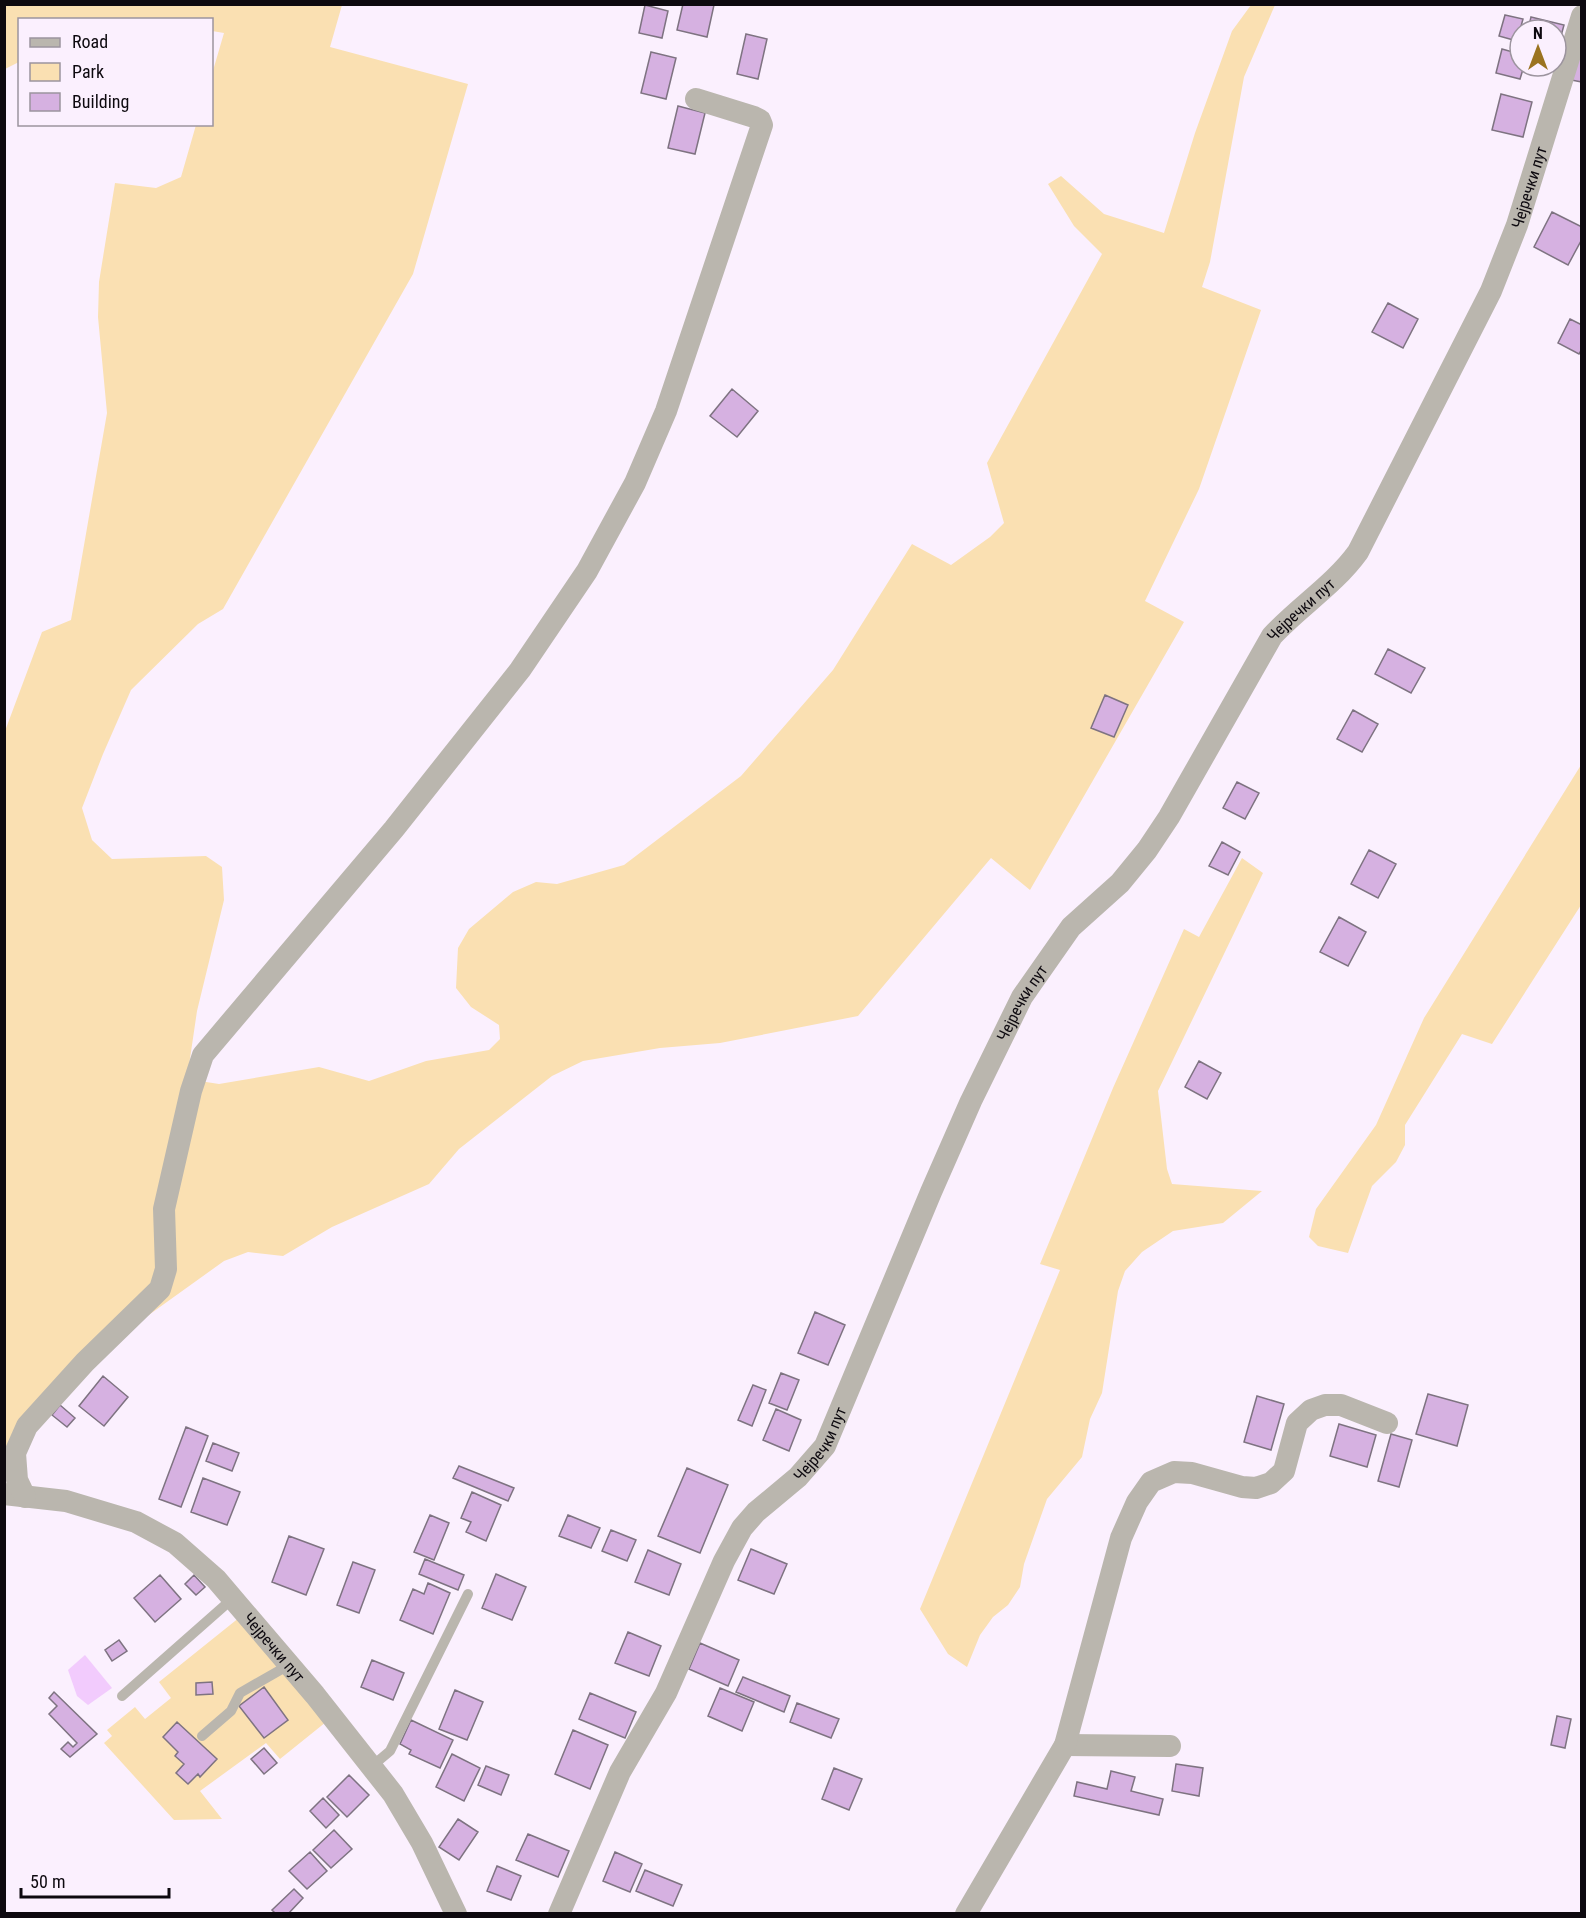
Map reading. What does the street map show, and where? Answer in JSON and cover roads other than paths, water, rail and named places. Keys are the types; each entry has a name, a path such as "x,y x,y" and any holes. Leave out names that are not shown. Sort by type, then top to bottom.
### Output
{"street":[{"name":"Чејречки пут","path":"559,1914 620,1772 666,1693 724,1561 742,1528 756,1512 798,1477 825,1446 944,1161 1023,997 1071,927 1120,883 1147,850 1169,817 1272,636 1292,615 1333,582 1358,552 1491,291 1517,225 1581,16"},
{"path":"15,1496 17,1480 15,1454 27,1426 85,1362 156,1293 165,1276 164,1209 191,1091 203,1055 394,829 520,670 587,571 635,483 666,411 762,125 760,120 754,117 696,99"},
{"path":"966,1914 1065,1745 1121,1538 1137,1502 1151,1482 1174,1472 1192,1473 1242,1487 1256,1488 1271,1483 1284,1471 1297,1423 1311,1410 1325,1405 1341,1405 1387,1423"},
{"name":"Чејречки пут","path":"15,1496 66,1501 100,1510 156,1532 195,1560 289,1665 393,1794 422,1843 456,1914"},
{"path":"1065,1745 1170,1746"}],"lane":[{"path":"371,1767 390,1751 468,1593"},
{"path":"122,1696 232,1599"},
{"path":"202,1736 231,1711 240,1693 289,1665"}]}
